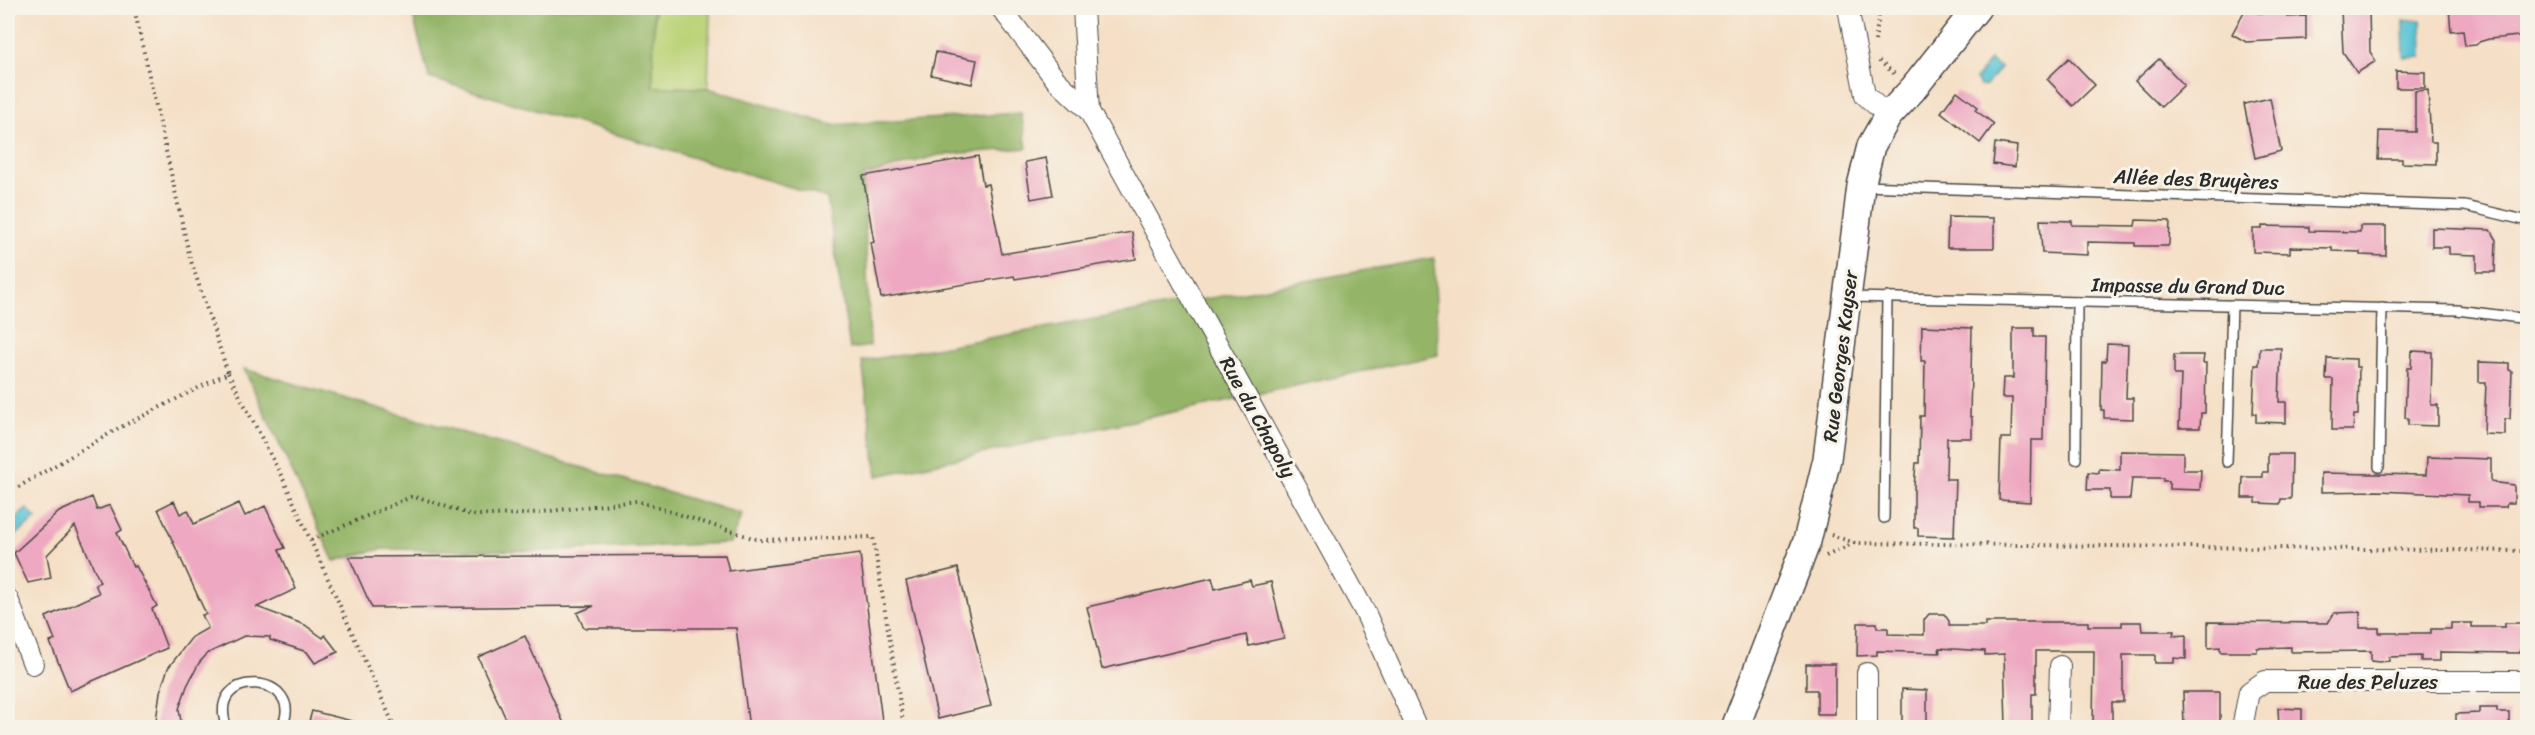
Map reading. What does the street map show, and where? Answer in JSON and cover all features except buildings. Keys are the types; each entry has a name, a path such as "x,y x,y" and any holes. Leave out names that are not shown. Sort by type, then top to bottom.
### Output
{"street":[{"name":"Rue du Chapoly","path":"1001,8 1056,80 1089,111 1365,612 1417,728"},
{"name":"Rue du Chapoly","path":"1083,8 1089,111"},
{"path":"1848,8 1865,95 1888,116"},
{"name":"Rue Georges Kayser","path":"1735,728 1807,541 1827,459 1861,186 1871,146 1888,116 1913,89 1977,8"},
{"path":"8,599 33,664"},
{"path":"2058,728 2060,666"},
{"path":"1867,673 1867,728"},
{"name":"Rue des Peluzes","path":"2242,728 2242,717 2249,693 2265,681 2528,681"}],"lane":[{"name":"Allée des Bruyères","path":"1861,186 2465,206 2528,221"},
{"name":"Impasse du Grand Duc","path":"1847,297 2457,310 2528,319"},
{"path":"1884,518 1887,297"},
{"path":"2076,459 2077,302"},
{"path":"2227,462 2232,305"},
{"path":"2379,467 2382,308"},
{"path":"227,728 224,707 228,697 243,684 253,682 272,687 279,695 285,713 281,728"}],"path":[{"path":"134,8 190,258 228,373 284,481 395,728"},
{"path":"1874,46 1880,8"},
{"path":"1872,56 1913,89"},
{"path":"8,493 119,428 228,373"},
{"path":"311,540 411,497 421,498 471,515 524,514 637,501 759,540 873,537 904,728"},
{"path":"1824,556 1855,543 2528,551"}],"green space":[{"path":"411,8 654,8 653,87 708,88 832,125 1021,113 1027,148 939,155 863,176 870,346 850,349 827,198 429,78"},
{"path":"654,8 710,8 708,88 652,87"},
{"path":"1434,258 1438,355 877,476 862,361"},
{"path":"244,369 742,514 730,543 541,551 381,549 334,561"}],"water":[{"path":"2421,20 2422,57 2404,58 2403,21"},
{"path":"1990,60 2000,67 1986,86 1980,86 1976,79"},
{"path":"27,509 36,519 16,535 8,525"}]}
